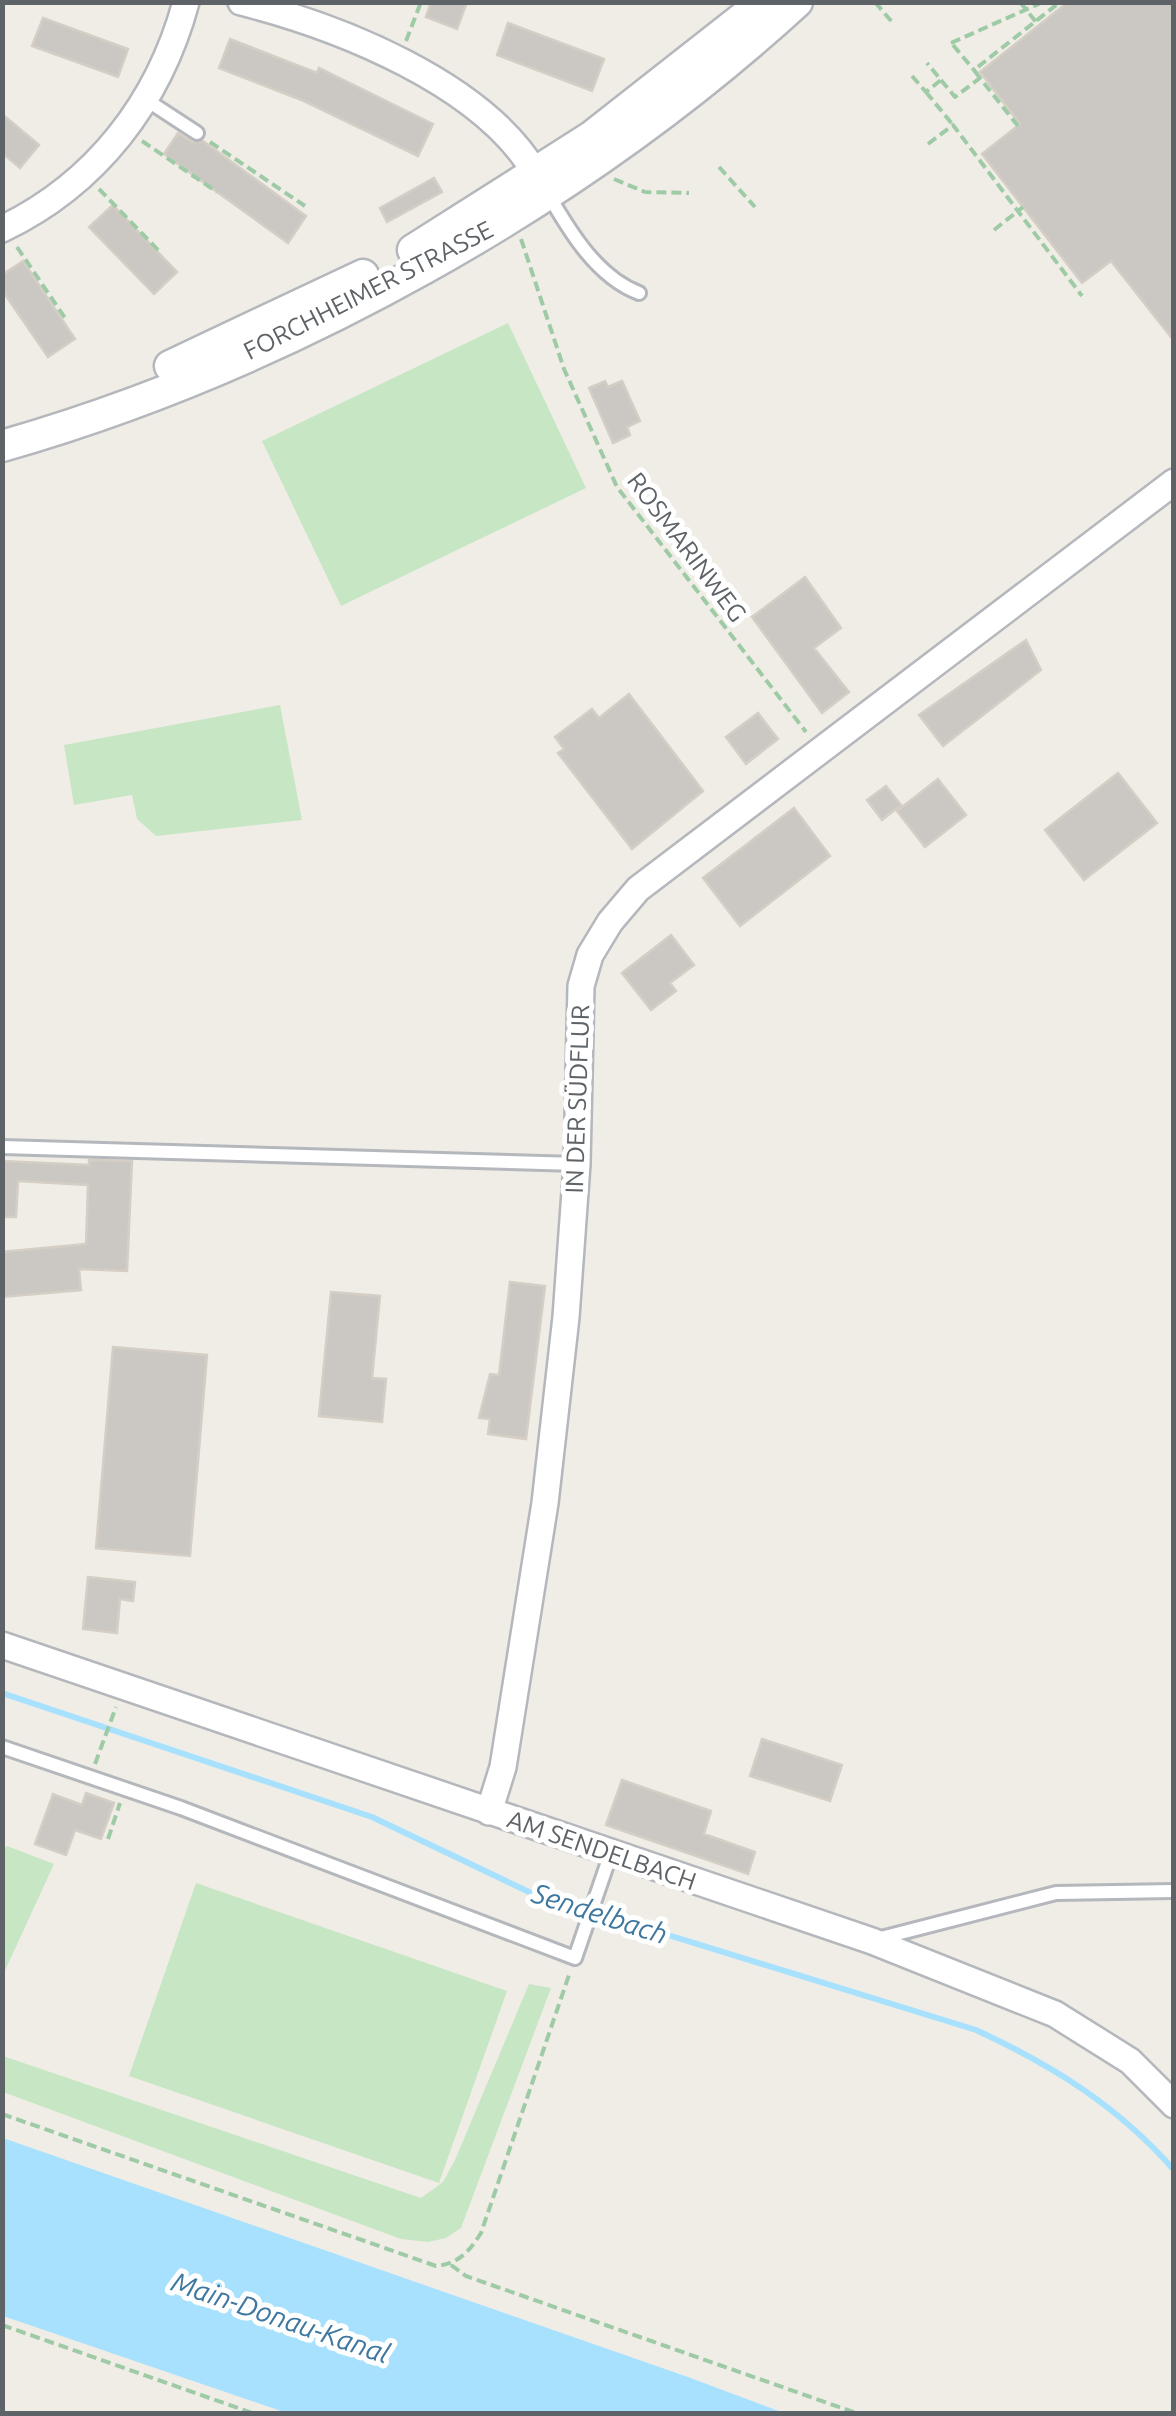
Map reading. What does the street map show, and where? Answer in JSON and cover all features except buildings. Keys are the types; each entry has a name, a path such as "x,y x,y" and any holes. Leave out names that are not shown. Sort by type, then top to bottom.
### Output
{"street":[{"path":"4,228 29,216 86,174 124,130 145,99 186,2"},
{"path":"241,2 330,27 398,60 500,129 541,183"},
{"name":"FORCHHEIMER STRASSE","path":"2,446 104,414 295,333 423,267 541,183 763,2"},
{"name":"FORCHHEIMER STRASSE","path":"2,427 158,371 284,313 541,183 592,162 676,102 797,2"},
{"name":"IN DER SÜDFLUR","path":"489,1812 504,1767 545,1503 578,1164 580,986 600,939 638,889 1174,482"},
{"name":"AM SENDELBACH","path":"2,1645 872,1941 1055,2014 1130,2061 1174,2105"}],"lane":[{"path":"145,99 197,133"},
{"path":"541,183 601,268 620,286 639,293"},
{"path":"2,1147 578,1164"},
{"path":"2,1747 125,1789 575,1958 611,1853"},
{"path":"872,1941 1056,1894 1174,1890"}],"path":[{"path":"398,60 421,2"},
{"path":"875,2 892,22"},
{"path":"1020,2 1036,22"},
{"path":"1018,126 952,44 1043,2"},
{"path":"974,70 1060,2"},
{"path":"927,63 955,97 980,78"},
{"path":"912,76 1021,209 1082,296"},
{"path":"926,92 941,80"},
{"path":"928,144 953,125"},
{"path":"124,130 217,192"},
{"path":"197,133 305,206"},
{"path":"592,162 606,176 646,192 689,192"},
{"path":"719,168 755,207"},
{"path":"86,174 161,253"},
{"path":"994,230 1021,209"},
{"path":"4,228 65,318"},
{"name":"ROSMARINWEG","path":"520,235 564,369 617,487 820,749"},
{"path":"100,1750 116,1707"},
{"path":"108,1839 125,1789"},
{"path":"2,2114 436,2266 450,2264 468,2252 481,2234 575,1958"},
{"path":"450,2264 466,2276 859,2414"},
{"path":"2,2325 255,2414"}],"green space":[{"path":"508,323 586,488 341,606 262,441"},
{"path":"280,705 302,820 156,836 137,819 132,795 74,805 64,745"},
{"path":"7,1846 54,1864 3,1975 2,1850"},
{"path":"196,1883 507,1991 439,2183 129,2076"},
{"path":"529,1984 551,1988 461,2228 446,2238 428,2242 401,2239 3,2092 3,2056 421,2198 443,2182 455,2160"}],"water":[{"name":"Main-Donau-Kanal","path":"3,2138 784,2413 287,2413 3,2316"}],"waterway":[{"name":"Sendelbach","path":"2,1693 372,1817 529,1892 976,2030 1082,2089 1130,2126 1174,2170"}]}
